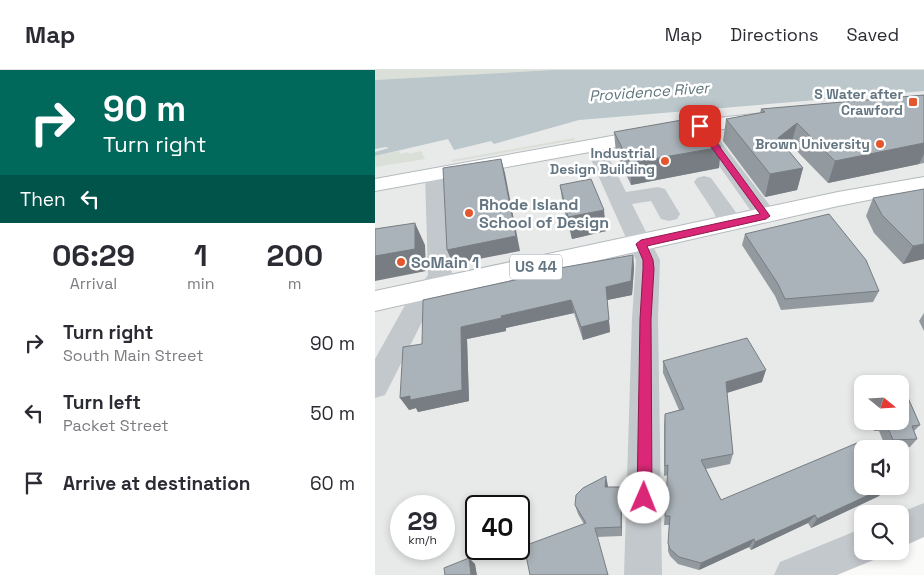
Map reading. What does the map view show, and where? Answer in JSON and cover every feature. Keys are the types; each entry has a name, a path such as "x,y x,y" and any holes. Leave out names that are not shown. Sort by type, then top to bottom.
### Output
{"main road":[{"path":"375,185 700,126 783,117"},
{"name":"US 44","path":"375,301 641,244 838,199 924,183"}],"street":[{"path":"700,126 766,216"},
{"path":"595,146 648,260 645,319 643,575"},
{"path":"375,386 413,314 440,275 435,174"},
{"path":"704,182 724,211 730,224"},
{"path":"620,200 658,193 669,214"},
{"path":"909,526 924,520"},
{"path":"793,575 854,550"}],"shaded area":[{"path":"375,70 924,70 924,520 909,516 909,505 854,505 854,550 797,575 375,575"},
{"path":"375,70 553,70 375,80"},
{"path":"574,138 575,140 452,162 452,160"},
{"path":"399,151 401,154 408,152 409,154 421,151 425,159 375,167 375,156"}],"water":[{"name":"Providence River","path":"553,70 924,70 924,91 579,120 494,144 491,141 454,150 448,139 375,156 375,152 389,148 375,149 375,80"}],"building":[{"path":"924,95 924,143 835,161 797,123 778,138 803,168 770,174 726,119 765,112 761,109"},
{"path":"699,117 721,147 630,163 614,132"},
{"path":"501,159 516,236 447,250 443,168"},
{"path":"591,179 604,210 568,217 560,185"},
{"path":"924,189 924,244 913,246 882,215 873,198"},
{"path":"829,214 866,260 879,291 785,299 778,284 745,234"},
{"path":"415,223 415,249 375,256 375,229"},
{"path":"633,255 631,281 606,287 609,320 581,327 571,300 461,327 462,390 410,400 410,396 400,398 403,347 422,344 423,300 561,270 560,268"},
{"path":"747,338 766,370 726,382 733,454 701,460 721,500 854,444 854,495 869,495 817,519 815,515 755,542 754,539 701,563 679,557 670,549 668,543 670,516 665,516 668,465 665,466 665,414 684,409 663,361"},
{"path":"909,400 920,425 912,426 917,439 893,440 889,430 909,430"},
{"path":"606,476 605,487 621,487 621,527 595,528 608,575 530,575 527,560 530,560 530,544 586,523 575,505 576,495 583,488"},
{"path":"465,560 469,560 471,575 445,575 444,568"}],"place":[{"name":"S Water after Crawford","path":"913,102"},
{"name":"Brown University","path":"880,144"},
{"name":"Industrial Design Building","path":"665,161"},
{"name":"Rhode Island School of Design","path":"469,213"},
{"name":"SoMain 1","path":"401,262"}],"route":[{"path":"644,498 645,319 649,269 648,260 641,244 766,216 700,126"}]}
